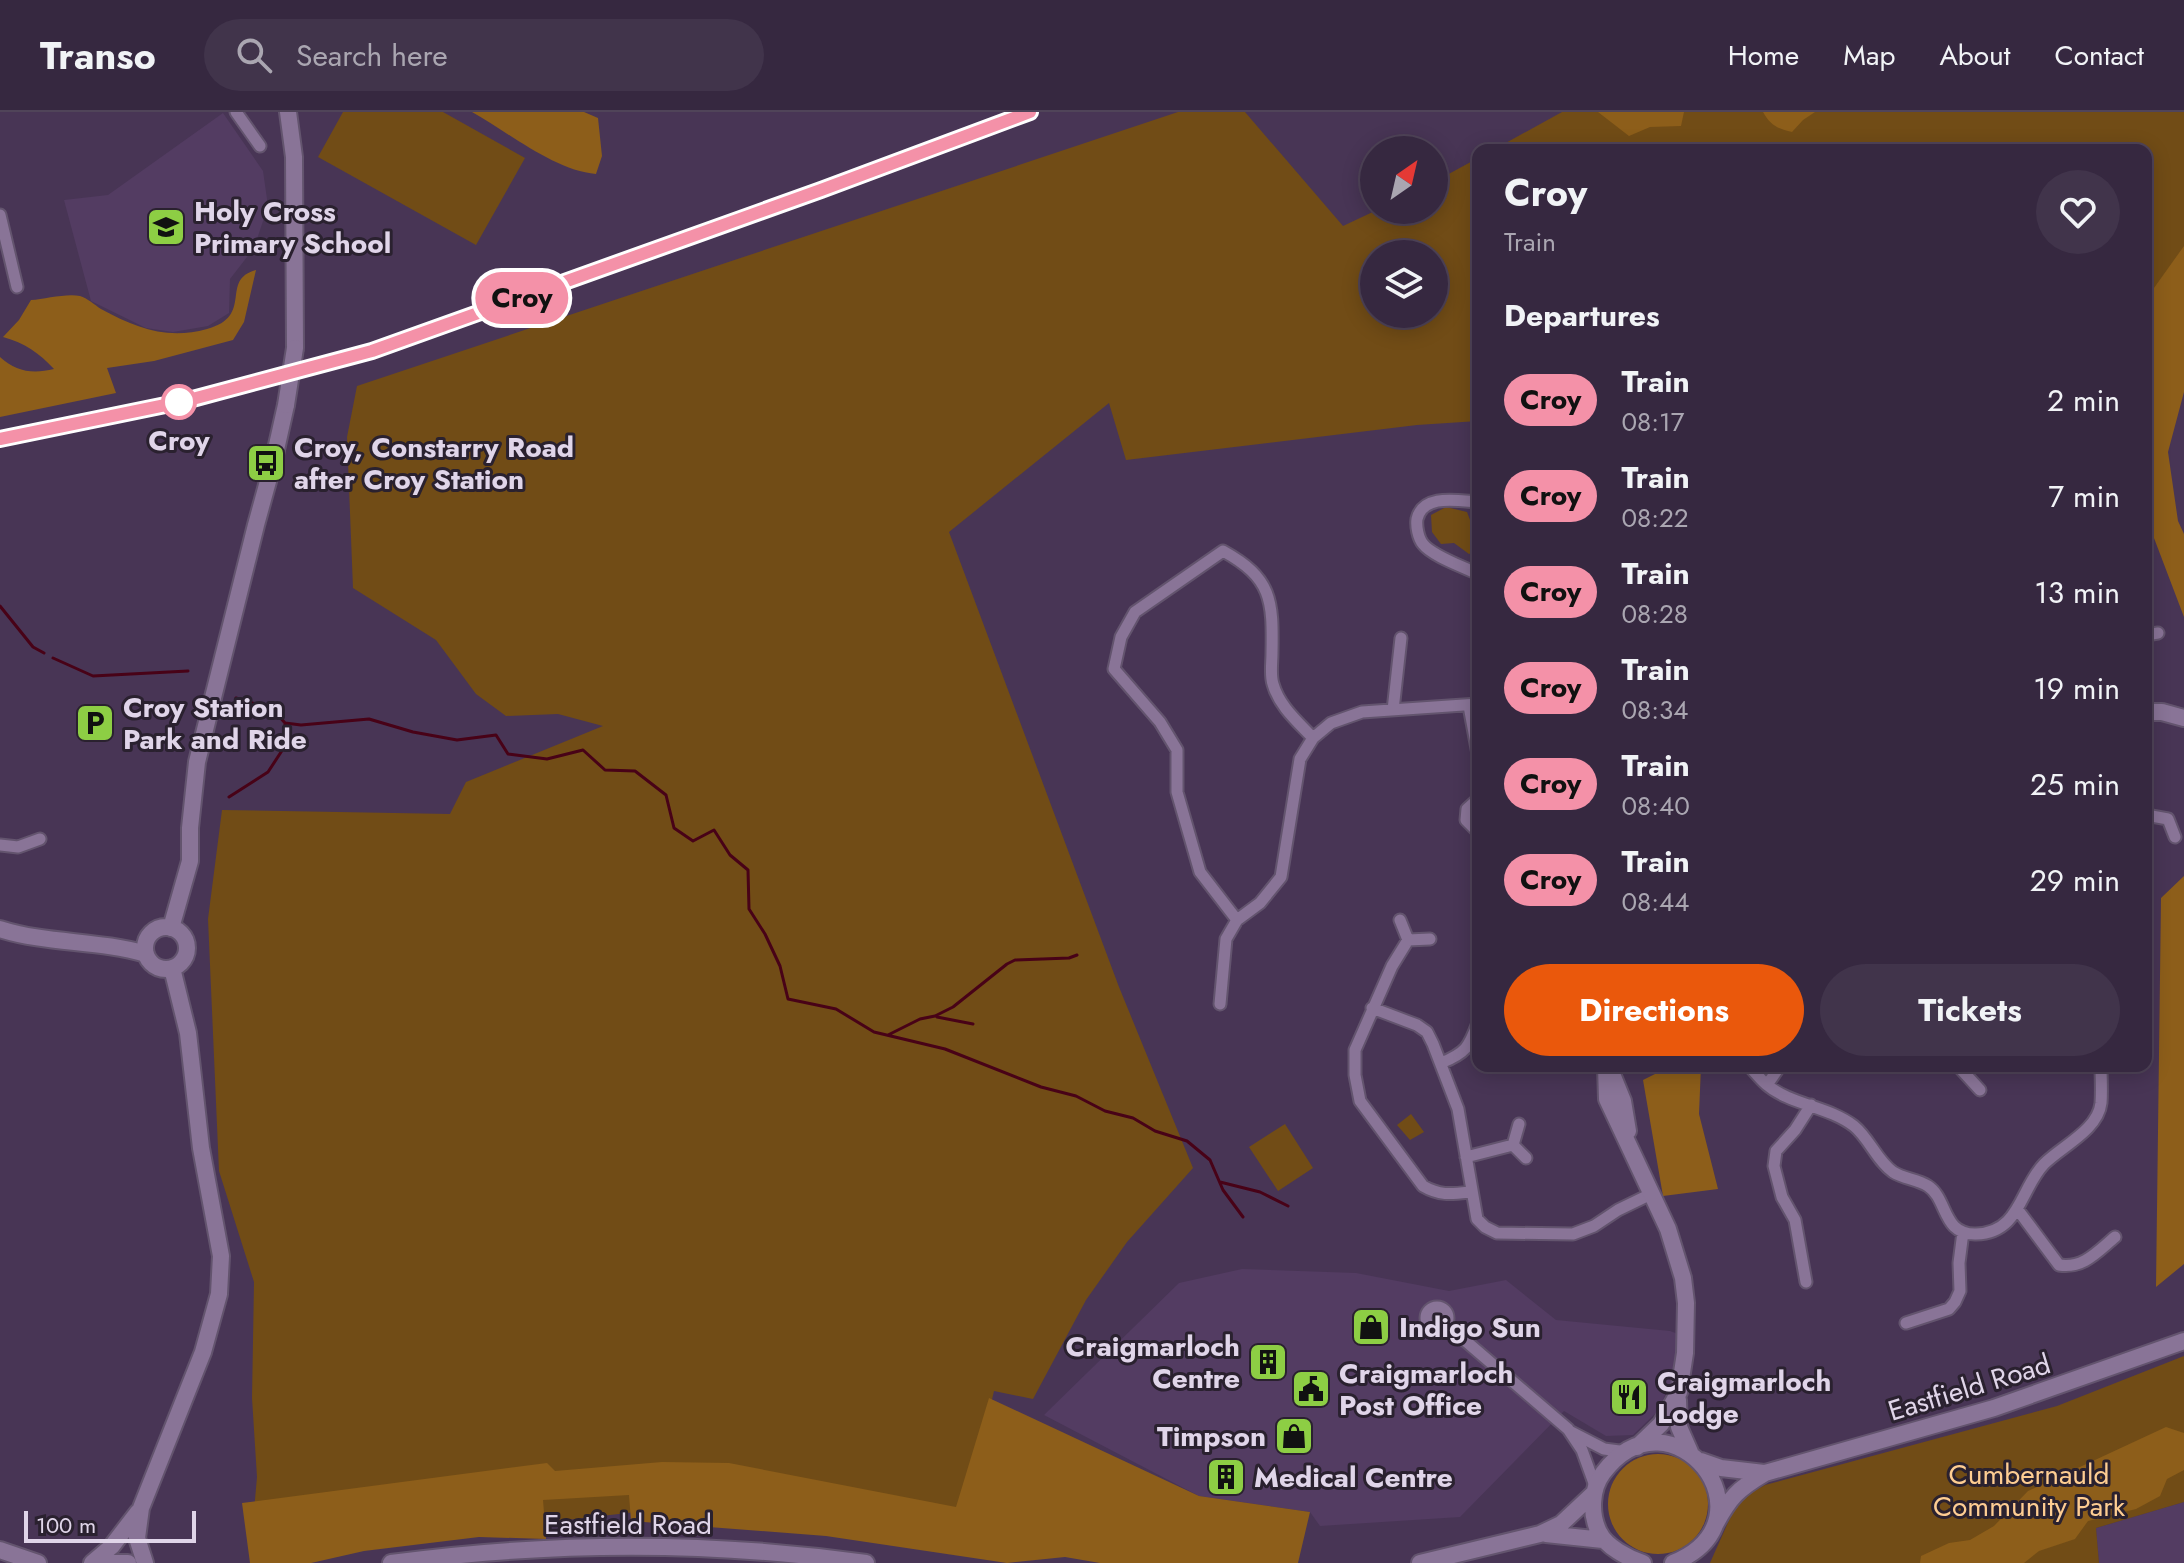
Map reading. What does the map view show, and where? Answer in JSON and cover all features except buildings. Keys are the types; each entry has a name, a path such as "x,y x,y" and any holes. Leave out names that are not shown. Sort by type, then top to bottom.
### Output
{"street":[{"path":"236,112 260,146"},
{"path":"171,928 190,861 190,828 200,749 273,463 295,348 294,157 288,112"},
{"path":"0,215 17,287"},
{"path":"1472,502 1438,500 1429,503 1420,512 1417,522 1423,543 1472,571"},
{"path":"1237,920 1200,872 1177,792 1177,750 1160,722 1114,669 1121,637 1135,612 1223,551 1246,564 1263,582 1273,615 1272,682 1281,703 1313,738"},
{"path":"1393,710 1401,638"},
{"path":"1220,1004 1226,939 1237,920 1260,903 1281,877 1300,759 1313,738 1331,723 1362,712 1472,705"},
{"path":"2152,712 2184,718"},
{"path":"1472,804 1467,809 1466,820 1472,826"},
{"path":"2152,816 2168,819 2175,837"},
{"path":"0,845 18,847 40,839"},
{"path":"1400,920 1408,940"},
{"path":"162,928 171,928 184,937 187,950 183,961 172,968 157,967 146,954 150,934 162,928"},
{"path":"0,929 22,936 127,948 146,954"},
{"path":"1408,940 1430,939"},
{"path":"1408,940 1392,966 1355,1050 1355,1075 1360,1101 1423,1186 1449,1195 1471,1192"},
{"path":"92,1563 118,1540 141,1508 203,1352 219,1294 221,1256 201,1148 188,1033 172,968"},
{"path":"1372,1008 1417,1025 1427,1032 1458,1109 1477,1219 1485,1227 1497,1233 1573,1234 1594,1226 1651,1194"},
{"path":"1441,1063 1460,1055 1472,1040"},
{"path":"1608,1072 1607,1099 1668,1229 1683,1278 1687,1328 1678,1418 1695,1456 1716,1484 1719,1505 1715,1525"},
{"path":"1755,1072 1767,1085 1856,1127 1892,1172 1928,1186 1936,1195 1946,1218 1963,1232 1976,1234 1999,1230 2018,1210 2044,1164 2096,1119 2101,1105 2101,1072"},
{"path":"1767,1085 1776,1072"},
{"path":"1964,1072 1980,1090"},
{"path":"1806,1282 1795,1220 1782,1197 1774,1166 1776,1151 1795,1130 1811,1105"},
{"path":"1513,1145 1519,1124"},
{"path":"1466,1157 1513,1145"},
{"path":"1513,1145 1526,1158"},
{"path":"2018,1210 2059,1265 2070,1267 2081,1264 2115,1237"},
{"path":"1906,1323 1949,1309 1955,1302 1960,1291 1959,1263 1963,1232"},
{"path":"1444,1328 1461,1337 1568,1429 1593,1445 1632,1449"},
{"name":"Eastfield Road","path":"1697,1563 1727,1503 1738,1489 1765,1473 1994,1408 2184,1341"},
{"path":"1420,1563 1504,1544 1540,1534 1561,1524 1594,1490 1616,1459 1661,1424 1679,1392"},
{"path":"1568,1429 1582,1450 1594,1490 1593,1512 1603,1540"},
{"name":"Eastfield Road","path":"1632,1449 1652,1443 1671,1444 1721,1468 1765,1473"},
{"path":"141,1508 137,1538 145,1563"},
{"path":"1540,1534 1567,1534 1603,1540 1630,1559 1643,1563"},
{"path":"1673,1563 1690,1556 1705,1543"},
{"name":"Eastfield Road","path":"391,1563 513,1550 652,1547 736,1550 866,1563"},
{"path":"0,1550 38,1563"},
{"path":"102,1563 128,1563"}],"shaded area":[{"path":"472,112 584,112 598,118 602,156 596,174 564,166 548,158"},
{"path":"1598,112 1684,112 1681,126 1650,127 1629,136"},
{"path":"1763,112 1815,112 1792,132 1775,126"},
{"name":"Holy Cross Primary School","path":"223,113 263,171 268,206 254,248 230,279 229,313 208,326 173,332 146,328 91,301 64,200 108,195"},
{"path":"2184,246 2184,392 2168,452 2178,521 2184,534 2184,617 2152,533 2154,288"},
{"path":"256,270 244,322 233,340 154,361 107,368 116,393 0,417 0,357 12,366 25,370 54,369 31,349 3,337 19,320 31,300 75,295 139,327 165,333 192,332 207,329 230,316 239,282"},
{"path":"2184,876 2184,1264 2156,1287 2161,898"},
{"path":"1659,1072 1701,1072 1699,1114 1718,1189 1663,1196 1643,1080"},
{"path":"1242,1269 1356,1273 1449,1291 1506,1280 1556,1320 1670,1331 1681,1335 1675,1374 1657,1412 1633,1435 1606,1436 1564,1411 1460,1517 1320,1526 1310,1512 1199,1496 1044,1415 1179,1283"},
{"path":"989,1398 1199,1496 1310,1512 1298,1563 1100,1563 1065,1557 1007,1563 826,1536 631,1521 629,1495 543,1500 546,1539 479,1537 364,1551 311,1563 250,1563 242,1503 547,1463 555,1471 662,1462 729,1463 956,1507"},
{"path":"2166,1427 2184,1433 2184,1470 2167,1479 2160,1496 2136,1509 2088,1521 2075,1539 2039,1551 2024,1563 1920,1563 1921,1556 1949,1543 1970,1540 1994,1526 2028,1491"},
{"path":"1658,1454 1677,1458 1693,1469 1704,1485 1708,1504 1704,1523 1693,1539 1677,1550 1658,1554 1639,1550 1623,1539 1612,1523 1608,1504 1612,1485 1623,1469 1639,1458"},
{"path":"2184,1502 2184,1563 2099,1563 2096,1528"}],"green space":[{"path":"343,112 443,112 525,158 476,245 318,157"},
{"path":"1178,112 1245,112 1343,226 1360,218 1360,224 1448,224 1448,174 1472,161 1472,421 1417,425 1126,460 1109,403 949,532 1119,987 1193,1168 1127,1242 1086,1300 1033,1399 994,1391 964,1520 689,1506 250,1556 257,1477 252,1398 254,1282 219,1171 208,919 222,810 450,814 466,782 603,726 558,714 506,716 476,694 436,640 353,588 347,437 357,386"},
{"path":"1562,112 2184,112 2184,255 2152,300 2152,144 1504,144"},
{"path":"1446,507 1467,512 1472,525 1472,552 1469,554 1454,543 1441,544 1432,532 1431,515"},
{"path":"1411,1114 1424,1132 1410,1140 1397,1125"},
{"path":"1285,1124 1313,1168 1278,1191 1249,1147"},
{"name":"Cumbernauld Community Park","path":"2184,1356 2184,1502 2096,1528 2099,1563 1710,1563 1738,1500 1765,1485 2057,1406"}],"waterway":[{"path":"0,606 33,647 44,653"},
{"path":"53,658 93,676 188,671"},
{"path":"236,698 273,709 285,723 301,725 369,719 413,732 457,740 496,735 508,754 547,759 583,750 605,770 635,771 666,795 674,828 693,841 714,830 730,855 748,870 749,909 780,966 788,999 836,1009 874,1032 945,1049 1041,1087 1076,1096 1105,1111 1133,1118 1155,1131 1187,1141 1210,1160 1223,1190 1243,1217"},
{"path":"229,797 268,772 285,746 285,723"},
{"path":"888,1035 953,1007 1015,960 1077,955"},
{"path":"937,1017 973,1024"},
{"path":"1220,1182 1260,1192 1288,1206"}],"railway":[{"path":"0,439 185,401 372,351 1030,112"}],"train":[{"name":"Croy","path":"0,439 185,401 372,351 1030,112"}],"place":[{"name":"Holy Cross Primary School","path":"166,227"},
{"name":"Croy","path":"179,402"},
{"name":"Croy, Constarry Road after Croy Station","path":"266,463"},
{"name":"Croy Station Park and Ride","path":"95,723"},
{"name":"Indigo Sun","path":"1371,1327"},
{"name":"Craigmarloch Centre","path":"1268,1362"},
{"name":"Craigmarloch Post Office","path":"1311,1389"},
{"name":"Craigmarloch Lodge","path":"1629,1397"},
{"name":"Timpson","path":"1294,1436"},
{"name":"Medical Centre","path":"1226,1477"}]}
